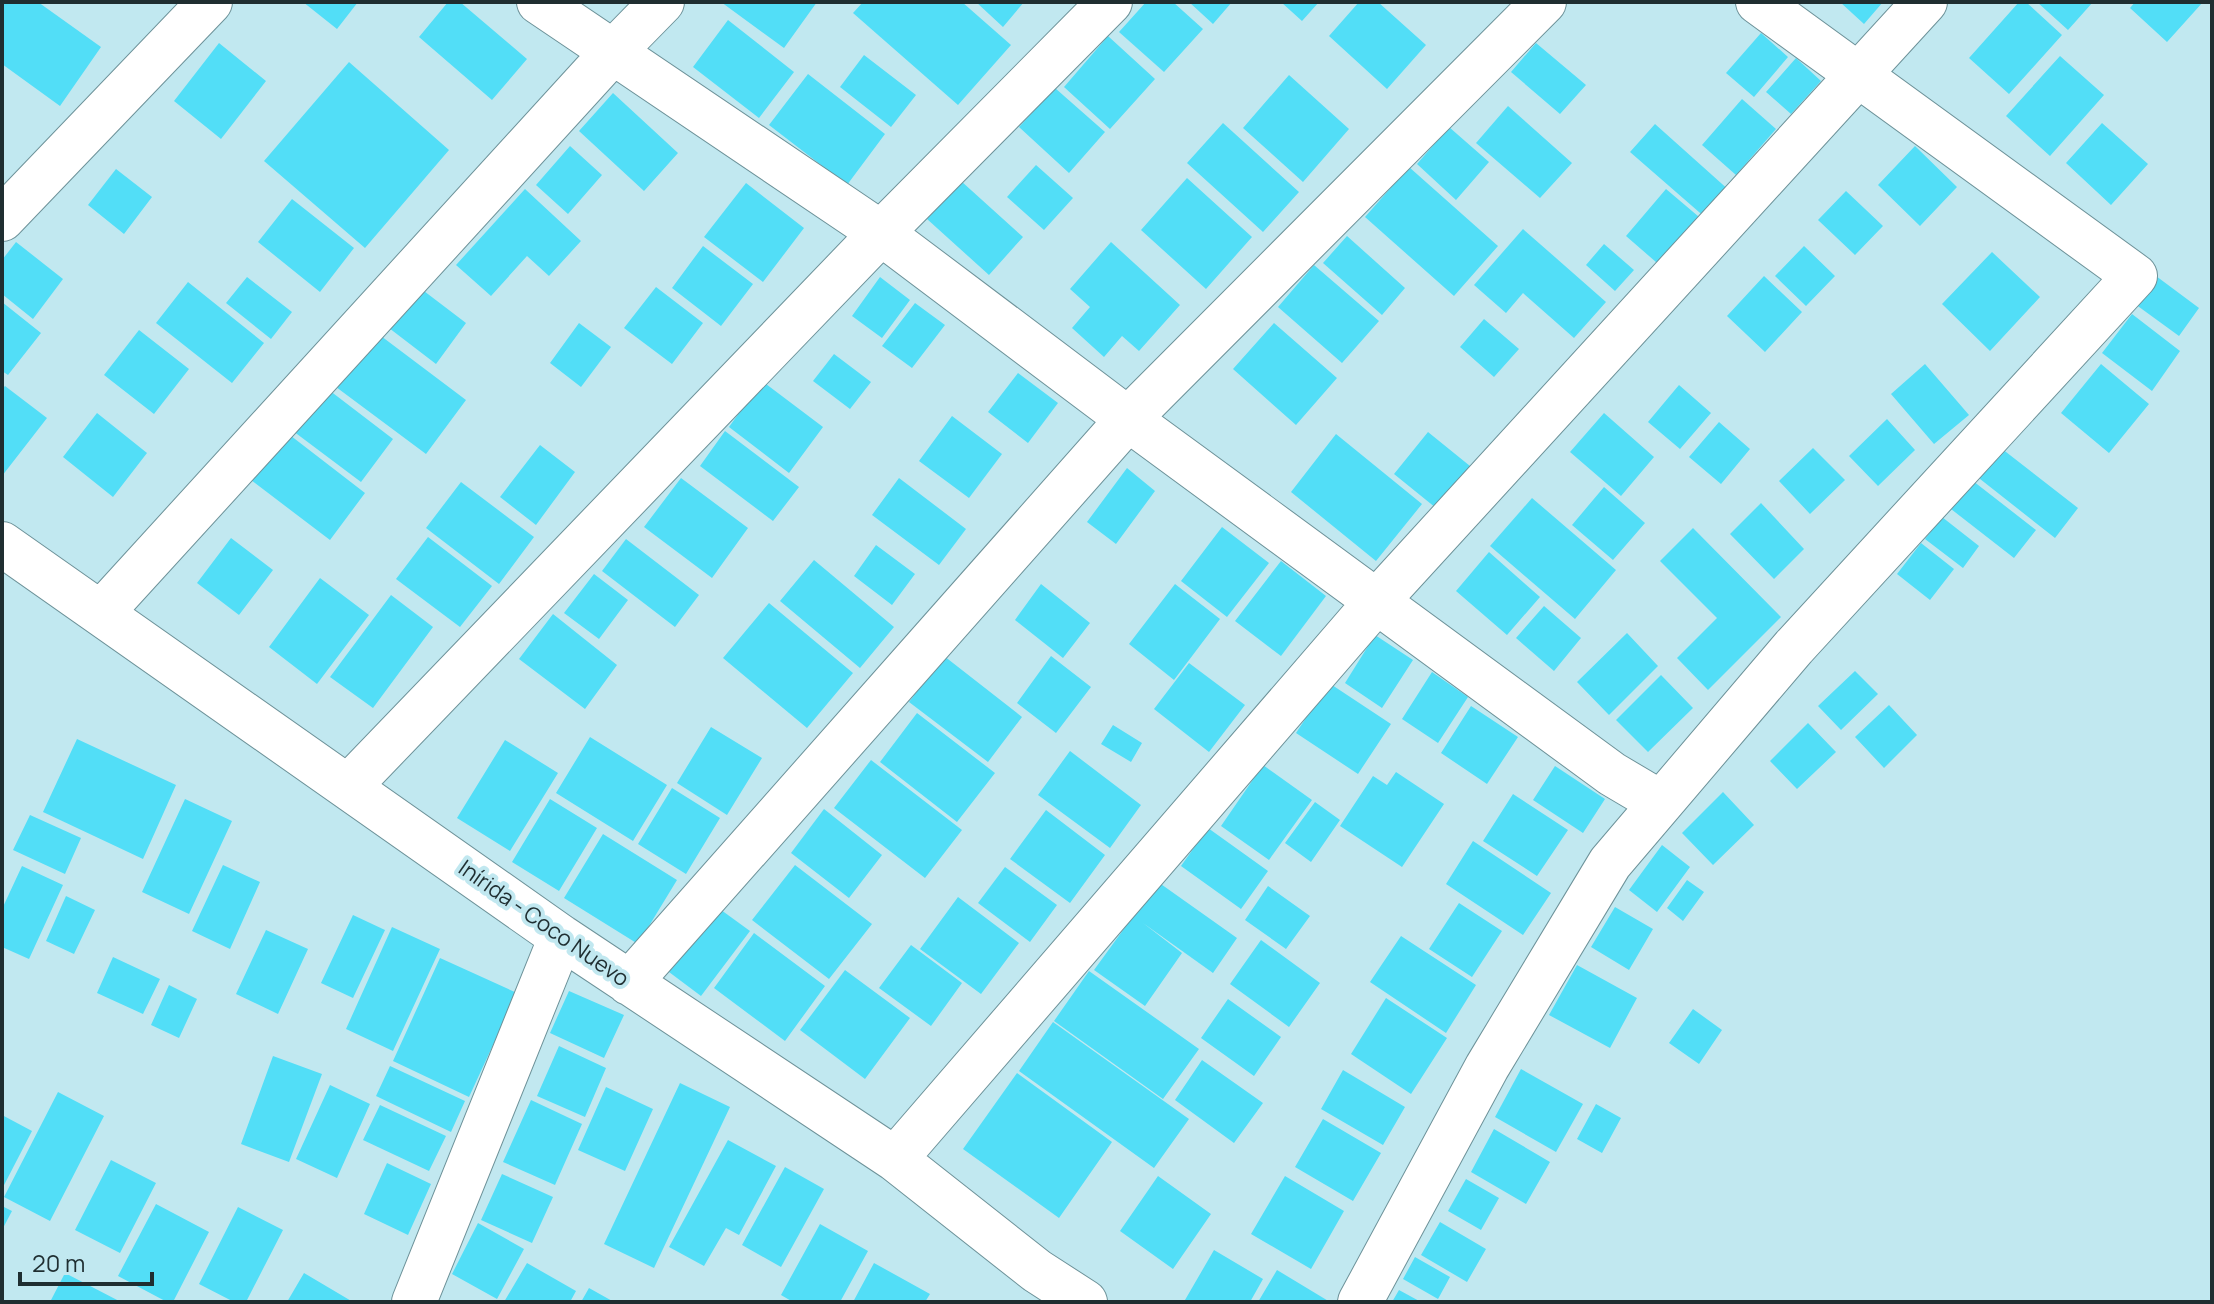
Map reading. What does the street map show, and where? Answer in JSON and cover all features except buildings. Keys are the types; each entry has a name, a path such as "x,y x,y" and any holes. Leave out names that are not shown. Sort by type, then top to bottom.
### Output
{"street":[{"path":"2,219 210,2"},
{"path":"539,2 881,233 1128,419 1612,774 1661,803"},
{"path":"101,613 662,2"},
{"path":"348,787 881,233 1110,2"},
{"path":"629,983 1128,419 1544,2"},
{"path":"1360,1302 1487,1067 1610,863 1794,647 2135,276 1758,2"},
{"path":"895,1159 1377,601 1925,2"},
{"name":"Inírida - Coco Nuevo","path":"2,544 561,937 895,1159 1032,1286 1085,1302"},
{"path":"421,1299 561,937"}]}
